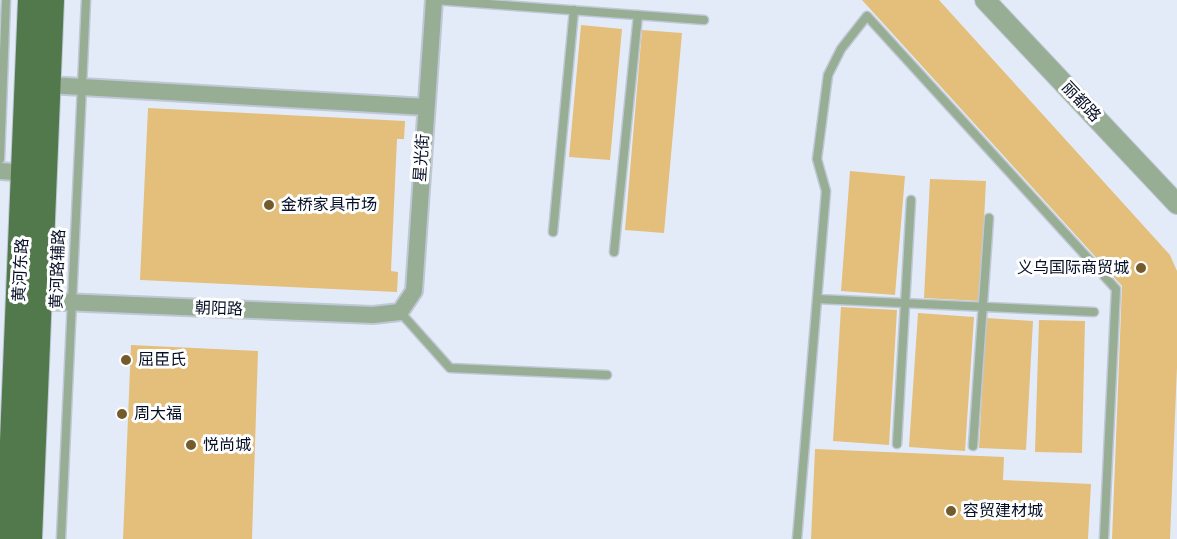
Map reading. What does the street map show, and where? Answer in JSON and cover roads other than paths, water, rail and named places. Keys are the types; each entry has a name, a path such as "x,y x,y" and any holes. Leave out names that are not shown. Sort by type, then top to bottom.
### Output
{"main road":[{"name":"黄河东路","path":"9,539 31,0"},
{"name":"黄河东路","path":"29,539 51,0"}],"street":[{"name":"星光街","path":"400,312 414,291 434,0"},
{"name":"丽都路","path":"985,0 1177,204"},
{"path":"48,85 426,107"},
{"path":"0,171 25,173"},
{"name":"朝阳路","path":"39,301 373,315 400,312"}],"lane":[{"path":"0,159 6,0"},
{"name":"黄河路辅路","path":"61,539 86,0"},
{"path":"434,0 704,20"},
{"path":"553,232 574,10"},
{"path":"614,252 638,15"},
{"path":"796,539 826,190 818,159 828,75 841,50 867,16 1116,289 1104,539"},
{"path":"897,444 911,200"},
{"path":"973,446 990,218"},
{"path":"817,299 1094,312"},
{"path":"400,312 450,368 607,375"}],"place":[{"name":"金桥家具市场","path":"269,205"},
{"name":"义乌国际商贸城","path":"1141,268"},
{"name":"屈臣氏","path":"126,360"},
{"name":"周大福","path":"122,414"},
{"name":"悦尚城","path":"191,445"},
{"name":"容贸建材城","path":"951,511"}]}
